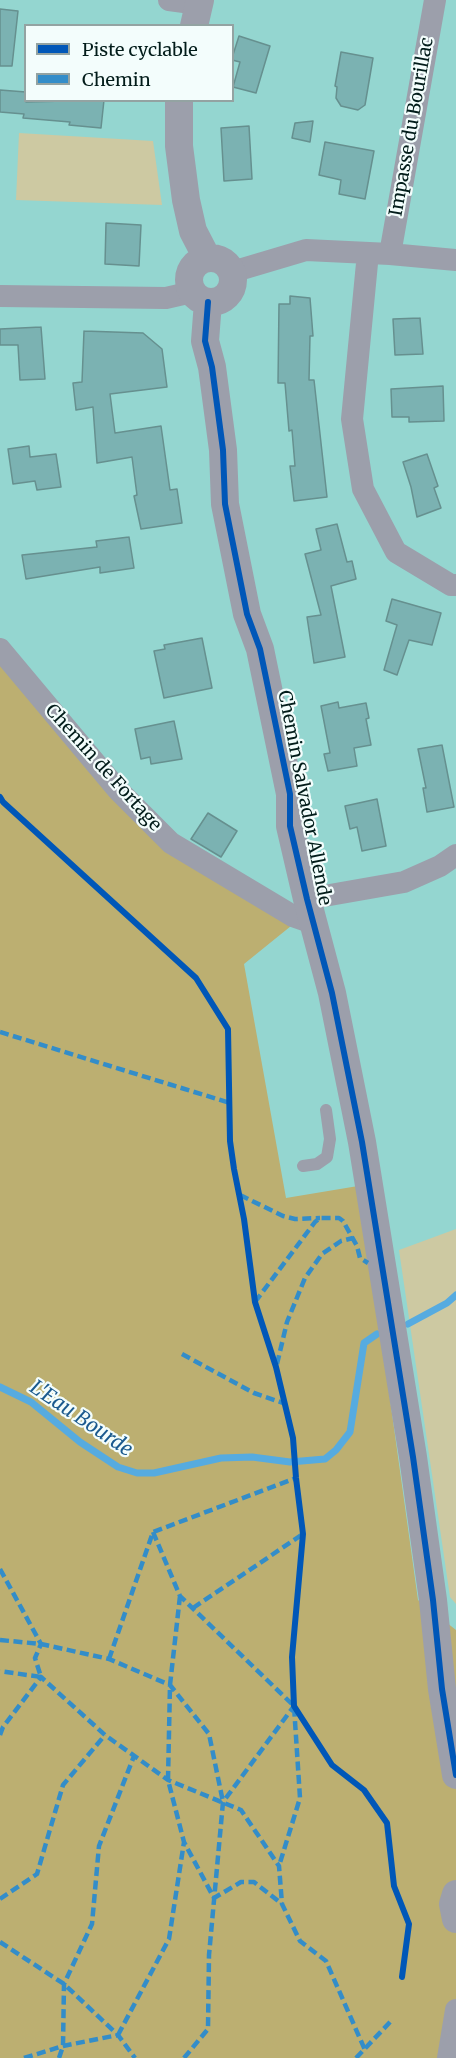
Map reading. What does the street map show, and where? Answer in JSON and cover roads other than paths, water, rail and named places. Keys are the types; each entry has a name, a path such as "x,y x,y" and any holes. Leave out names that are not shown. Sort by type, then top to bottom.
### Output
{"street":[{"path":"169,0 198,10"},
{"name":"Impasse du Bourillac","path":"435,0 379,253 352,419 363,489 396,552 451,585 456,585"},
{"path":"179,102 179,146 186,200 194,231 207,258"},
{"path":"232,272 306,250 379,253 456,260"},
{"path":"0,296 200,297 218,301 231,290 233,281 232,272 222,260 207,258 196,262 190,271 188,282 200,297"},
{"name":"Chemin Salvador Allende","path":"200,297 205,341 212,367 224,450 225,504 247,615 260,649 290,794 290,826 332,993 357,1114 413,1457 433,1600 442,1689 456,1775"},
{"name":"Chemin de Fortage","path":"0,650 118,790 171,843 293,916 310,911"},
{"path":"310,911 404,882 440,866 456,855"},
{"path":"456,1894 453,1904 456,1919"},
{"path":"448,2058 456,2010"}],"lane":[{"path":"303,1167 317,1164 327,1157 330,1140 326,1110"}],"waterway":[{"name":"L'Eau Bourde","path":"408,1324 447,1303 456,1295"},
{"name":"L'Eau Bourde","path":"0,1387 31,1402 80,1442 118,1467 137,1473 154,1473 221,1458 252,1457 290,1462 325,1459 336,1450 350,1432 364,1343 377,1334"}]}
